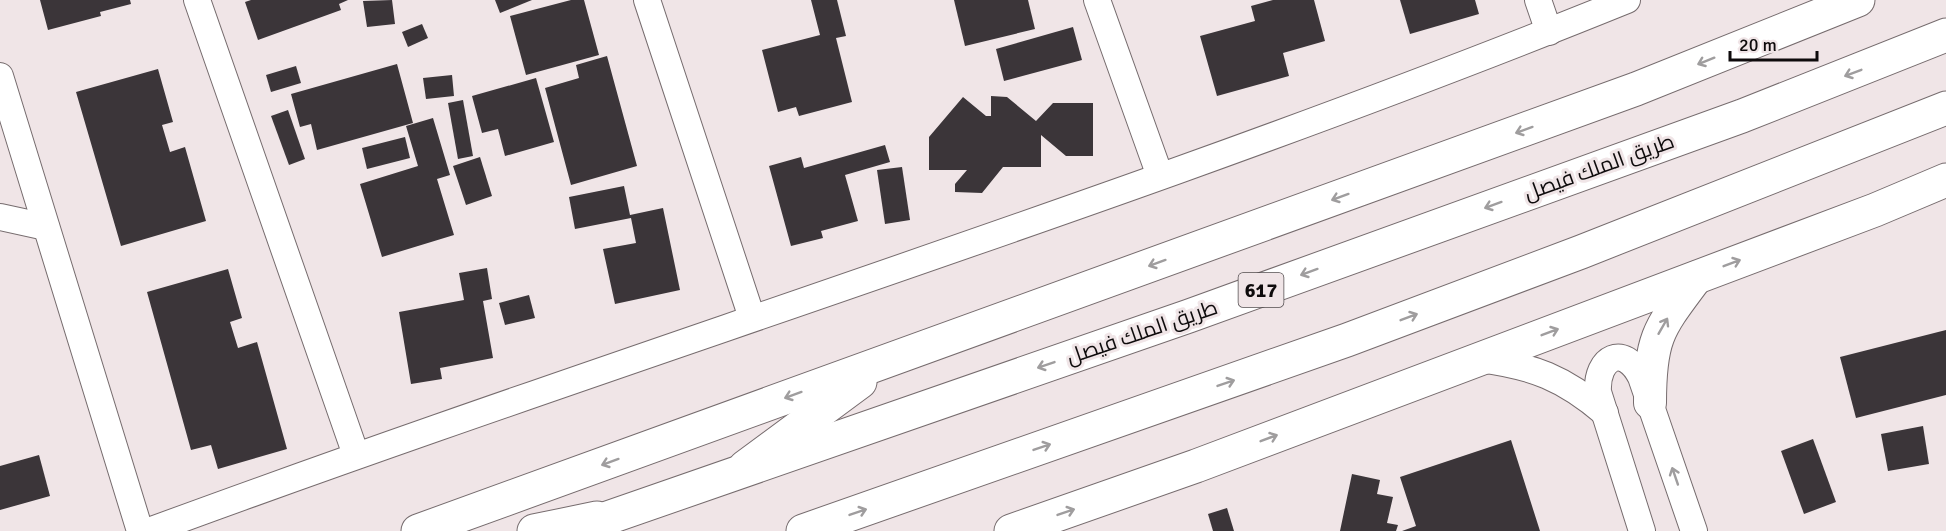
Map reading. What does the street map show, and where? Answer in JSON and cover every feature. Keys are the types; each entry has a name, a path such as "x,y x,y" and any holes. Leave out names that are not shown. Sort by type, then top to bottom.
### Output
{"main road":[{"path":"418,531 1636,89 1858,0"},
{"name":"طريق الملك فيصل","path":"570,531 1189,316 1742,116 1887,60 1946,34"},
{"path":"803,531 1347,340 1603,244 1946,108"},
{"path":"1011,531 1196,466 1698,277 1946,180"},
{"path":"739,471 888,361"},
{"path":"534,531 623,512"}],"street":[{"path":"197,0 356,454"},
{"path":"648,0 752,318"},
{"path":"1097,0 1160,176"},
{"path":"1538,0 1549,32"},
{"path":"149,531 356,454 1160,176 1450,72 1627,0"},
{"path":"0,76 140,531"},
{"path":"0,217 46,227"},
{"path":"1650,403 1653,347 1660,328 1698,277"},
{"path":"1642,531 1598,392 1597,376 1602,365 1612,358 1623,358 1635,364 1694,531"},
{"path":"1480,359 1518,364 1550,375 1583,395 1605,413"}],"building":[{"path":"40,0 130,0 131,4 100,12 101,16 48,30"},
{"path":"251,0 348,0 339,4 341,10 258,40 245,2"},
{"path":"392,0 395,24 367,27 363,1"},
{"path":"495,0 532,0 500,13"},
{"path":"571,0 584,0 599,55 526,75 510,16"},
{"path":"811,0 837,0 846,36 836,38 852,102 799,116 796,107 778,112 762,50 820,35"},
{"path":"954,0 1028,0 1035,29 965,46"},
{"path":"1273,0 1314,0 1325,41 1283,53 1289,76 1217,96 1200,36 1255,21 1251,6"},
{"path":"1400,0 1475,0 1479,14 1410,34"},
{"path":"422,24 428,38 408,47 402,32"},
{"path":"1073,27 1082,60 1004,81 996,49"},
{"path":"607,56 637,166 571,185 545,88 579,78 576,65"},
{"path":"397,64 413,123 317,150 311,124 300,127 291,94"},
{"path":"296,66 301,83 271,92 266,75"},
{"path":"158,69 173,122 162,125 170,152 185,147 206,221 121,246 76,92"},
{"path":"452,75 454,96 426,99 423,78"},
{"path":"536,78 554,142 505,156 498,129 482,133 472,96"},
{"path":"991,96 1007,97 1036,121 1053,103 1093,103 1093,156 1066,156 1041,135 1041,167 1003,167 982,193 955,192 955,184 967,170 929,170 929,137 963,97 986,116 991,116"},
{"path":"463,100 473,156 458,159 448,103"},
{"path":"288,110 305,159 289,165 271,116"},
{"path":"433,118 450,175 437,179 454,235 382,257 360,184 418,166 406,126"},
{"path":"405,137 410,158 367,169 362,148"},
{"path":"885,145 890,162 845,175 858,221 821,231 823,238 791,246 769,166 801,157 804,168"},
{"path":"480,157 492,196 466,205 453,166"},
{"path":"902,167 910,220 885,224 877,170"},
{"path":"624,186 630,215 663,208 680,290 615,304 603,249 636,243 631,218 575,229 569,197"},
{"path":"487,268 492,299 483,301 493,358 440,368 442,379 411,384 399,312 464,300 459,273"},
{"path":"228,269 242,318 230,322 238,348 257,342 287,449 218,469 211,445 191,450 147,292"},
{"path":"529,295 535,318 505,325 499,303"},
{"path":"1946,330 1946,395 1856,418 1840,357"},
{"path":"1923,426 1929,464 1888,471 1881,434"},
{"path":"1813,439 1836,502 1804,514 1781,451"},
{"path":"1511,440 1540,531 1402,531 1416,526 1400,477"},
{"path":"39,455 50,496 0,510 0,466"},
{"path":"1352,474 1380,480 1377,494 1393,497 1387,523 1398,525 1396,531 1340,531"},
{"path":"1227,508 1234,531 1213,531 1208,514"}]}
